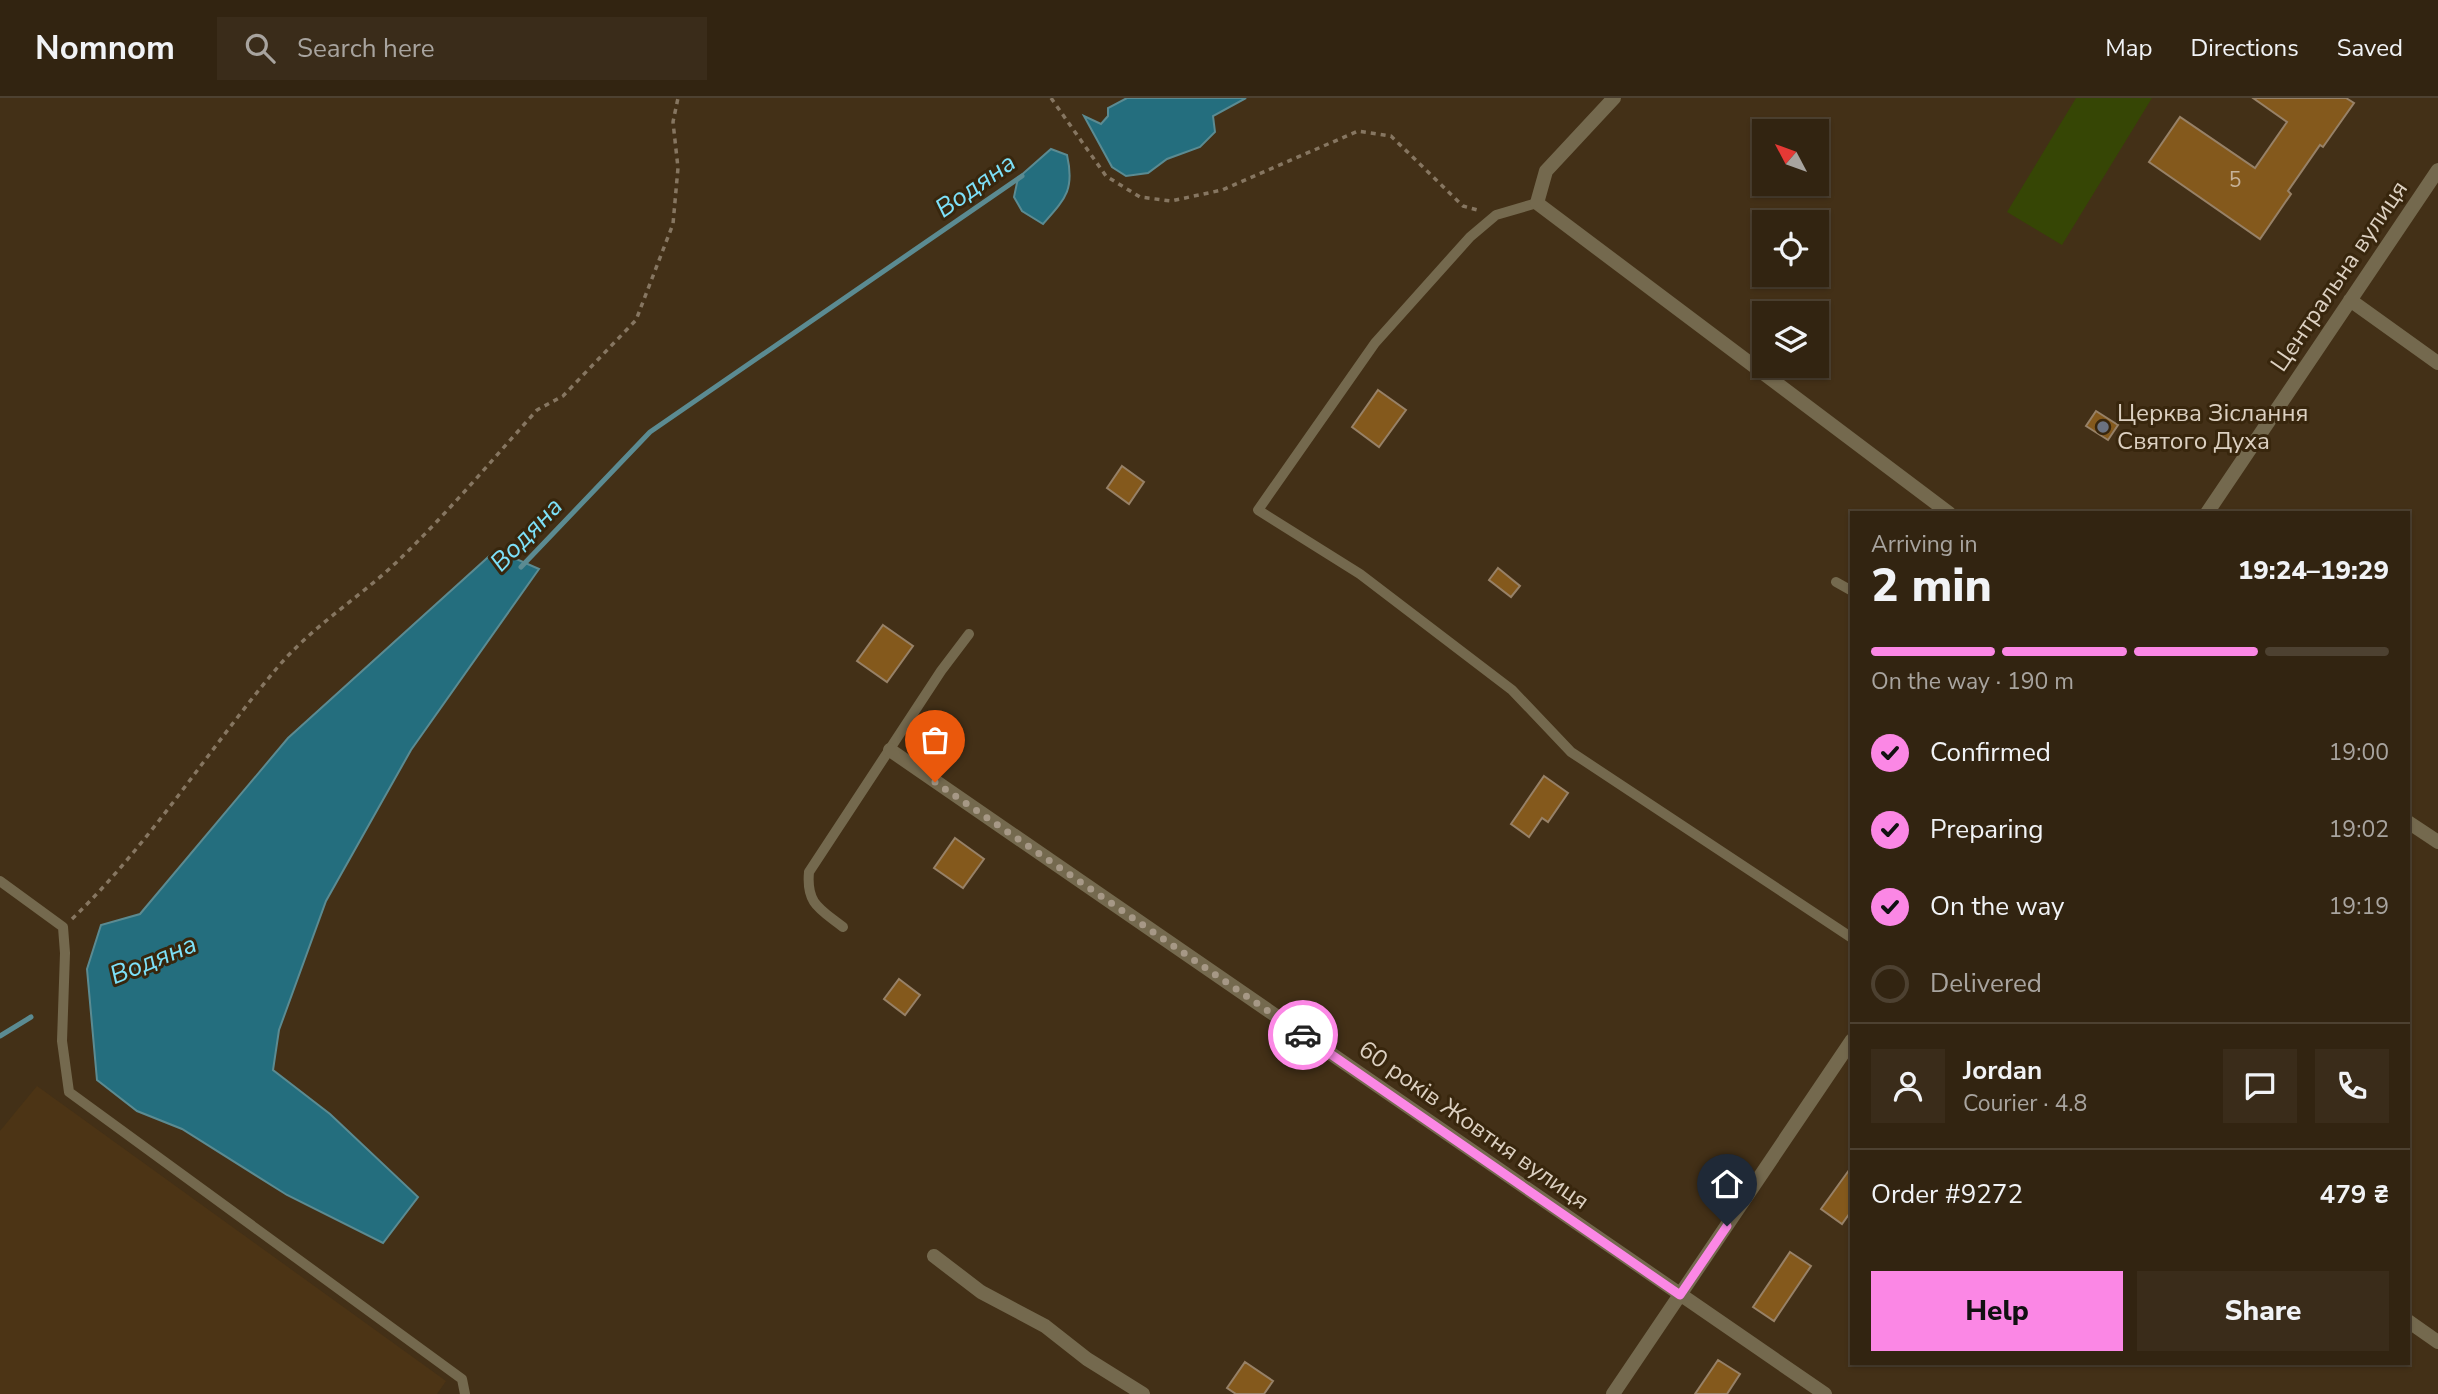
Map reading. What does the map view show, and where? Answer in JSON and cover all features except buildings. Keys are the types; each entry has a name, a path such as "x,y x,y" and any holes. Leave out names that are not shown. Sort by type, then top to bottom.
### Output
{"street":[{"path":"1614,98 1546,171 1537,203 1946,511"},
{"name":"Центральна вулиця","path":"2208,511 2438,170"},
{"path":"2350,300 2438,363"},
{"name":"60 років Жовтня вулиця","path":"890,750 1825,1394"},
{"path":"2410,823 2438,842"},
{"path":"1613,1394 1850,1043"},
{"path":"933,1256 981,1292 1045,1326 1087,1359 1143,1394"},
{"path":"2410,1322 2438,1342"}],"lane":[{"path":"1537,203 1496,215 1470,237 1374,342 1258,510 1360,574 1512,691 1571,752 1850,937"},
{"path":"1836,582 1850,591"},
{"path":"843,927 813,904 808,887 809,872 941,671 969,634"},
{"path":"0,881 63,927 65,953 62,1041 69,1092 462,1379 465,1394"}],"path":[{"path":"63,927 94,897 125,860 279,666 329,617 402,557 537,410 564,396 636,320 673,224 678,168 673,122 677,98"},
{"path":"1051,98 1106,176 1140,197 1171,201 1222,190 1358,131 1391,136 1463,206 1496,215"}],"shaded area":[{"path":"37,1086 446,1381 437,1394 0,1394 0,1131"}],"green space":[{"path":"2076,98 2152,98 2062,245 2007,212"}],"water":[{"path":"1127,98 1246,98 1213,116 1215,132 1200,147 1167,159 1148,173 1126,176 1112,167 1084,116 1101,124 1108,116 1108,108"},
{"path":"1051,149 1067,155 1070,177 1062,200 1043,224 1022,211 1014,197 1018,178"},
{"path":"496,550 539,569 411,750 326,901 279,1030 273,1070 330,1114 418,1197 383,1243 287,1195 182,1129 137,1111 97,1080 87,969 101,925 140,914 288,738"}],"waterway":[{"name":"Водяна","path":"521,567 650,432 1022,176"},
{"name":"Водяна","path":"0,1036 31,1017"}],"way so far":[{"path":"935,782 1303,1035"}],"place":[{"name":"Церква Зіслання Святого Духа","path":"2103,427"}],"route":[{"path":"1303,1035 1680,1295 1727,1226"}]}
